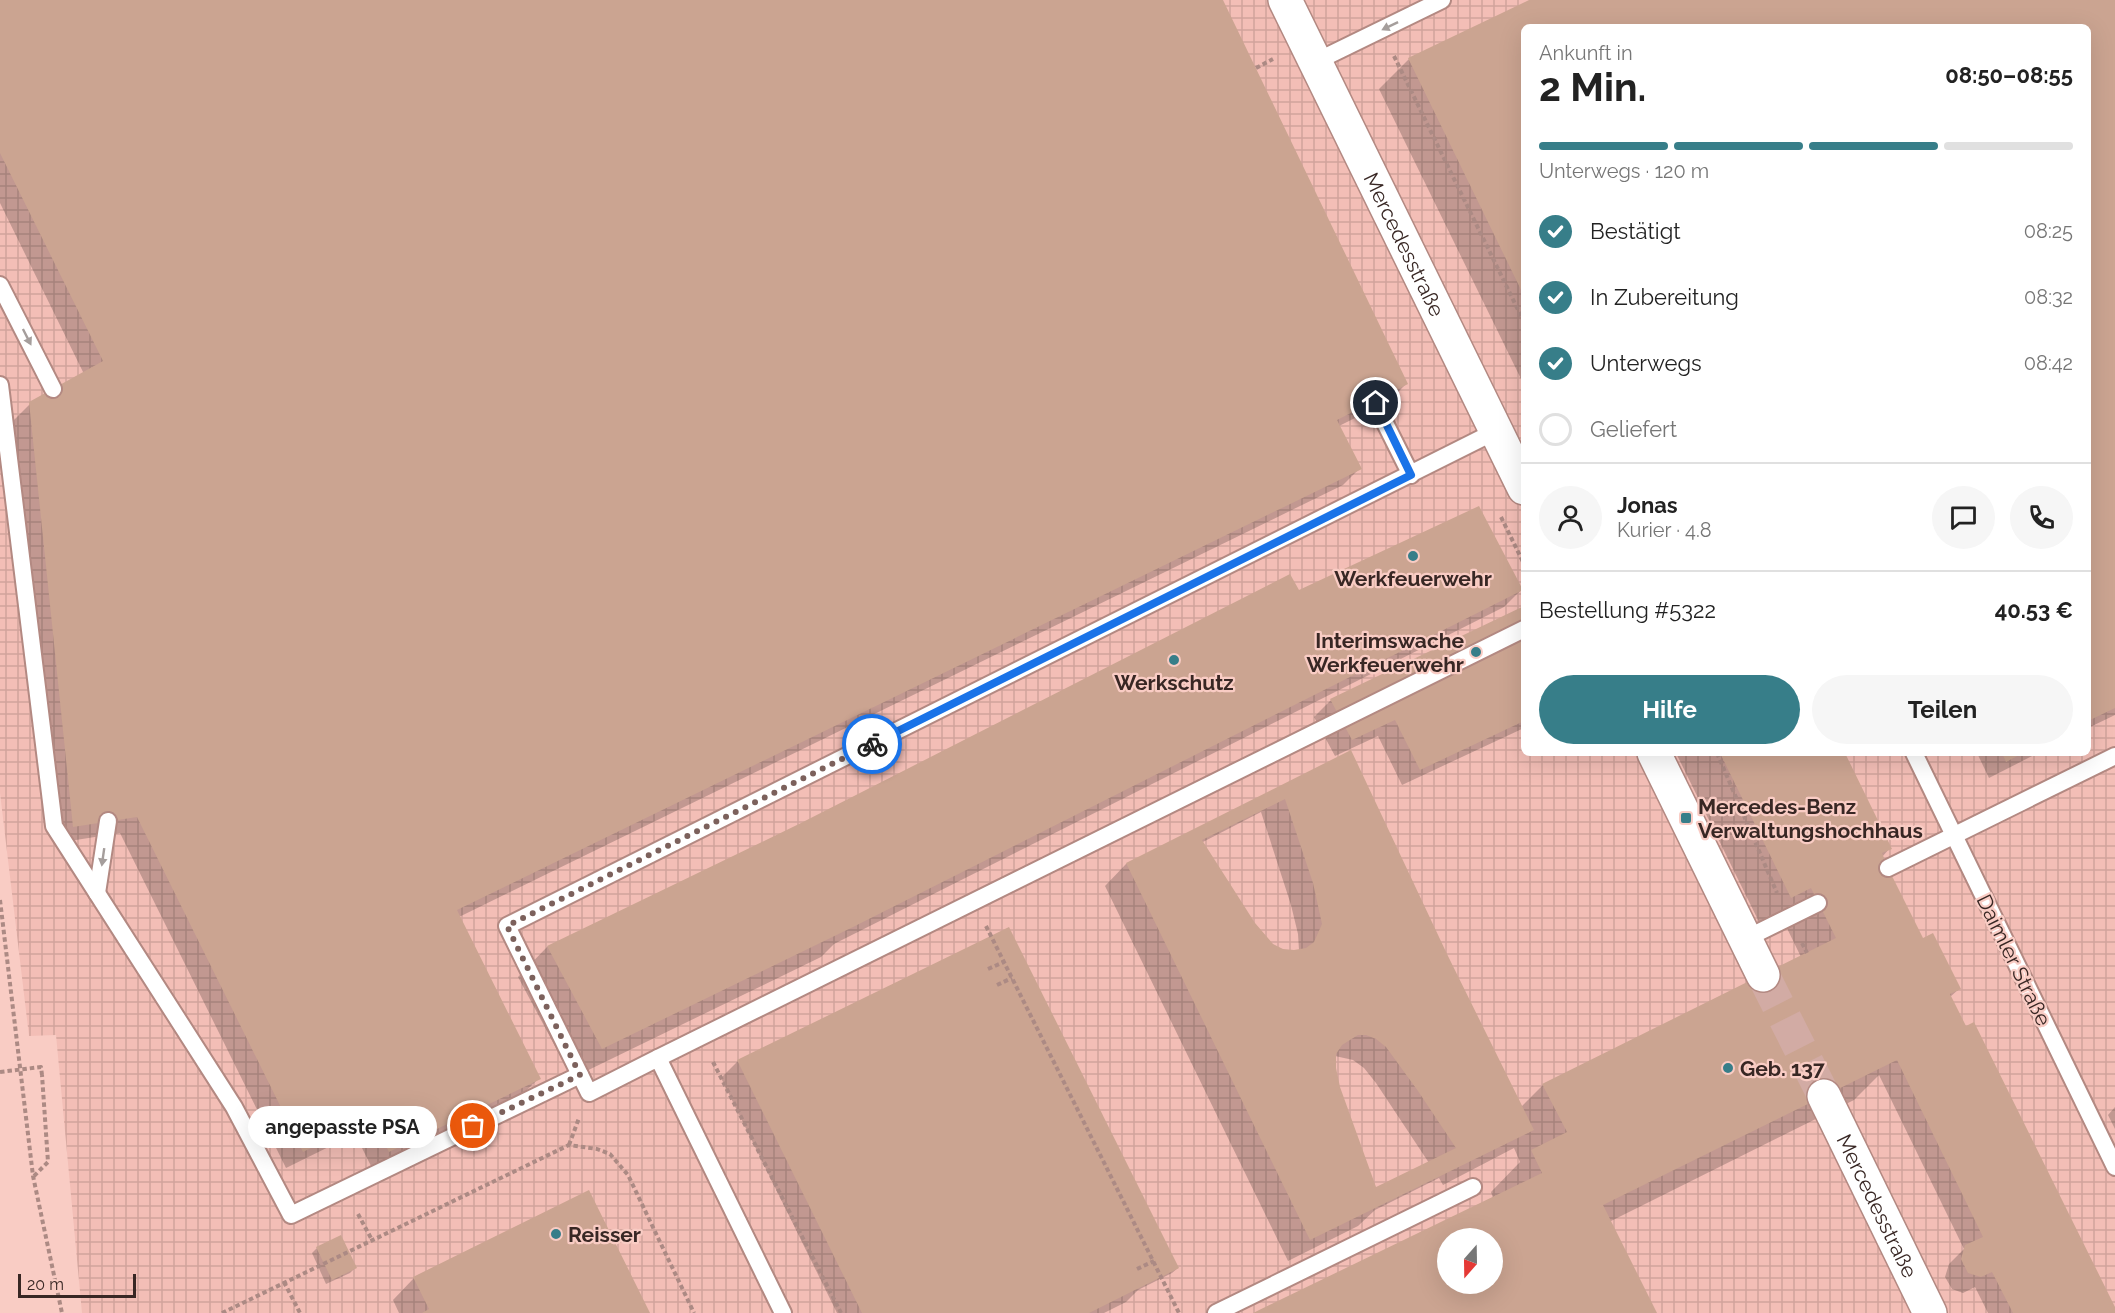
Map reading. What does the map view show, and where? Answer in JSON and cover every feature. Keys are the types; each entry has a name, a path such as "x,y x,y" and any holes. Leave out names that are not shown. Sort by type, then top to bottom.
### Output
{"street":[{"name":"Mercedesstraße","path":"1285,0 1521,482"},
{"path":"1655,756 1763,975"},
{"name":"Mercedesstraße","path":"1824,1096 1930,1313"}],"lane":[{"path":"1316,62 1442,0"},
{"path":"0,285 53,389"},
{"path":"0,385 54,826 234,1107 291,1215 580,1075"},
{"path":"1376,403 1411,475"},
{"path":"1496,431 507,926 590,1093 1521,630"},
{"name":"Daimler Straße","path":"1915,756 2115,1167"},
{"path":"1888,868 2115,756"},
{"path":"98,893 108,821"},
{"path":"1745,939 1818,903"},
{"path":"658,1058 783,1313"},
{"path":"1216,1313 1473,1187"}],"path":[{"path":"1381,30 1521,316"},
{"path":"1256,68 1273,59"},
{"path":"1718,756 1773,885"},
{"path":"0,900 33,1176 62,1313"},
{"path":"974,901 1179,1313"},
{"path":"988,969 1004,962"},
{"path":"997,986 1012,978"},
{"path":"701,1037 841,1313"},
{"path":"0,1072 41,1067 48,1162 33,1176"},
{"path":"222,1313 568,1145 597,1149 610,1154 628,1175 694,1313"},
{"path":"1137,1269 1154,1261"},
{"path":"284,1282 300,1313"}],"shaded area":[{"path":"0,0 2115,0 2115,1313 82,1313 56,1035 29,1036 0,793"}],"building":[{"path":"0,0 1223,0 1408,384 1337,420 1362,469 457,910 541,1079 389,1152 372,1118 303,1152 137,817 73,827 29,402 103,361 0,153"},
{"path":"1529,0 2115,0 2115,708 2091,720 2091,24 1521,24 1521,290 1408,58"},
{"path":"1479,506 1521,586 1521,591 853,927 602,1049 547,946 801,823 1290,574 1299,590"},
{"name":"Interimswache Werkfeuerwehr","path":"1521,607 1521,722 1420,770 1395,720 1352,740 1330,699"},
{"path":"1351,750 1447,954 1534,1130 1310,1240 1126,863","holes":["1285,799 1313,883 1322,924 1314,942 1306,948 1294,950 1283,949 1273,944 1255,923 1202,840","1358,1035 1376,1039 1386,1047 1456,1148 1376,1187 1340,1087 1336,1068 1336,1054 1342,1045"]},
{"path":"1721,756 1846,756 1892,849 1882,853 1888,868 1923,938 1933,933 1961,989 1950,994 1966,1026 1974,1022 2115,1307 2115,1313 2013,1313 1992,1272 1981,1277 1968,1273 1961,1259 1965,1245 1983,1237 1897,1060 1603,1205 1657,1313 1253,1313 1542,1173 1531,1150 1567,1132 1542,1084 1836,938 1811,888 1791,898"},
{"path":"2003,756 2017,756 2006,762"},
{"path":"1009,927 1179,1268 1089,1313 862,1313 737,1060"},
{"name":"Reisser","path":"589,1190 650,1313 422,1313 429,1309 413,1277"},
{"path":"341,1235 357,1268 332,1280 316,1247"}],"tunnel":[{"path":"1763,975 1824,1096"}],"way so far":[{"path":"473,1126 580,1075 507,926 872,744"}],"place":[{"name":"Werkfeuerwehr","path":"1413,556"},
{"name":"Interimswache Werkfeuerwehr","path":"1476,652"},
{"name":"Werkschutz","path":"1174,660"},
{"name":"Mercedes-Benz Verwaltungshochhaus","path":"1686,818"},
{"name":"Geb. 137","path":"1728,1068"},
{"name":"angepasste PSA","path":"473,1126"},
{"name":"Reisser","path":"556,1234"}],"route":[{"path":"872,744 1411,475 1376,403"}]}
